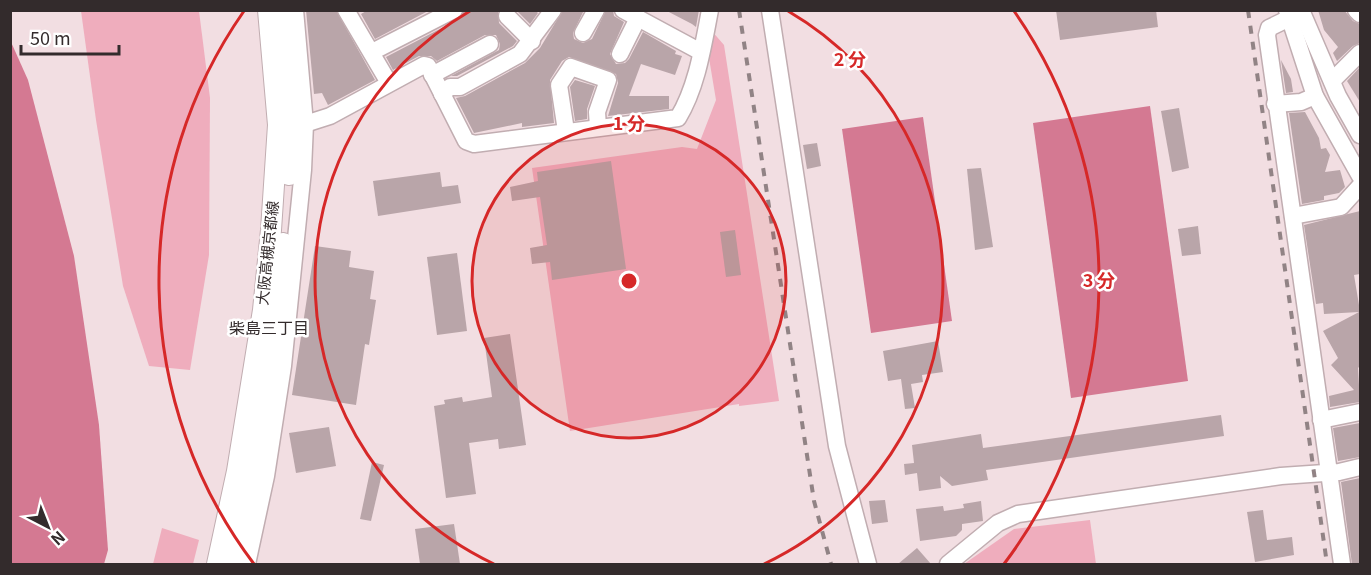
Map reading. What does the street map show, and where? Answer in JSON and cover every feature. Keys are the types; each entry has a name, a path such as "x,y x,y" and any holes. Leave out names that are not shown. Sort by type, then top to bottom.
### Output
{"main road":[{"name":"大阪高槻京都線","path":"217,564 237,471 263,310 271,230 278,125 268,10"},
{"name":"大阪高槻京都線","path":"232,564 252,474 278,302 292,145 291,96 282,10"}],"street":[{"path":"247,564 266,476 283,366 305,124 295,10"},
{"path":"372,52 454,10"},
{"path":"583,33 596,10"},
{"path":"305,124 330,116 424,65 428,66 466,141 474,144 678,118 684,109 701,52 710,10"},
{"path":"1356,10 1360,14"},
{"path":"352,12 389,82"},
{"path":"442,94 450,87 460,87 520,54 532,41 548,12"},
{"path":"1295,13 1360,135"},
{"path":"1295,13 1315,96 1360,176"},
{"path":"1295,13 1269,28 1267,35 1342,564"},
{"path":"620,54 631,14 701,52"},
{"path":"772,19 837,446 868,564"},
{"path":"510,27 532,41"},
{"path":"432,75 490,44"},
{"path":"1332,81 1360,53"},
{"path":"566,131 559,85 571,67 608,80 597,112 598,127"},
{"path":"1275,104 1301,102 1315,96"},
{"path":"1293,216 1341,207 1360,186"},
{"path":"1322,420 1360,412"},
{"path":"948,564 998,523 1018,514 1281,476 1360,467"}],"shaded area":[{"path":"81,11 199,11 210,98 209,255 190,370 149,366 123,286"},
{"path":"711,30 724,45 779,401 739,406 739,404 570,431 532,168 682,147 697,149 716,100 709,58 706,54"},
{"path":"11,42 28,80 74,256 99,425 108,550 104,564 11,564"},
{"path":"1150,106 1188,381 1071,398 1033,123"},
{"path":"923,117 952,321 871,333 842,129"},
{"path":"1090,520 1096,564 964,564 1014,529"},
{"path":"162,528 199,540 193,564 153,564"}],"building":[{"path":"306,10 336,10 375,80 328,105 322,93 314,94"},
{"path":"368,10 430,10 375,39 361,14"},
{"path":"464,10 498,10 499,23 517,41 513,46 457,76 451,76 499,50 500,44 496,35 485,35 437,61 431,56 419,56 393,70 386,57 459,19"},
{"path":"516,10 535,10 538,13 530,24"},
{"path":"563,10 584,10 573,33 574,39 583,43 592,39 606,10 613,10 614,16 624,22 610,54 616,64 625,63 629,59 643,32 676,51 675,54 682,56 675,75 641,64 629,96 669,96 669,109 608,116 618,83 616,74 569,57 562,61 550,80 554,123 522,127 522,123 474,133 456,98 465,96 525,63 540,48"},
{"path":"665,10 699,10 696,27 692,24"},
{"path":"1056,10 1156,10 1158,27 1060,40"},
{"path":"1318,10 1344,10 1353,21 1360,24 1360,43 1353,46 1337,61 1333,53 1338,47 1324,30"},
{"path":"1281,60 1291,79 1293,92 1286,93"},
{"path":"1360,67 1360,102 1347,81"},
{"path":"575,80 595,86 587,109 587,119 575,121 570,87"},
{"path":"1179,108 1189,168 1172,172 1161,111"},
{"path":"1305,112 1319,138 1321,149 1326,148 1330,155 1325,172 1340,170 1345,187 1339,193 1324,196 1324,200 1302,204 1289,113"},
{"path":"817,143 821,166 807,169 803,145"},
{"path":"611,161 626,269 552,280 550,262 532,264 530,248 547,245 540,197 512,201 510,187 538,181 537,172"},
{"path":"981,168 993,247 975,250 967,169"},
{"path":"440,172 442,187 458,185 461,203 378,216 373,181"},
{"path":"1360,211 1360,274 1354,275 1360,311 1360,366 1358,368 1360,402 1330,407 1329,396 1354,390 1331,365 1338,358 1323,331 1359,312 1324,314 1323,303 1316,304 1304,225"},
{"path":"1198,226 1201,254 1182,256 1178,229"},
{"path":"735,230 741,275 726,277 720,232"},
{"path":"315,246 351,251 349,267 374,271 370,299 376,300 369,345 365,344 356,405 292,395"},
{"path":"457,253 467,331 437,335 427,257"},
{"path":"510,334 526,445 499,449 498,439 469,443 476,494 446,498 434,406 445,404 444,400 462,397 463,402 492,397 484,338"},
{"path":"938,341 943,372 922,375 923,382 911,384 915,408 905,409 901,379 888,381 883,351"},
{"path":"1221,415 1224,436 986,470 988,480 952,486 940,476 941,488 919,491 917,473 905,475 904,464 914,463 912,445 981,434 983,448"},
{"path":"1360,423 1360,457 1338,461 1333,428"},
{"path":"329,427 336,466 296,473 289,433"},
{"path":"372,462 384,465 371,521 360,519"},
{"path":"1360,478 1360,564 1352,564 1341,482"},
{"path":"885,500 888,522 872,524 869,501"},
{"path":"981,501 983,521 962,524 962,530 956,536 920,541 916,509 943,506 944,511 964,508 963,504"},
{"path":"1263,510 1267,540 1292,537 1294,555 1255,562 1247,512"},
{"path":"454,524 460,564 420,564 415,529"},
{"path":"917,548 931,564 898,564"}],"railway":[{"path":"739,10 814,501 831,564"},
{"path":"1248,10 1327,564"}],"district":[{"name":"柴島三丁目","path":"269,328"}]}
